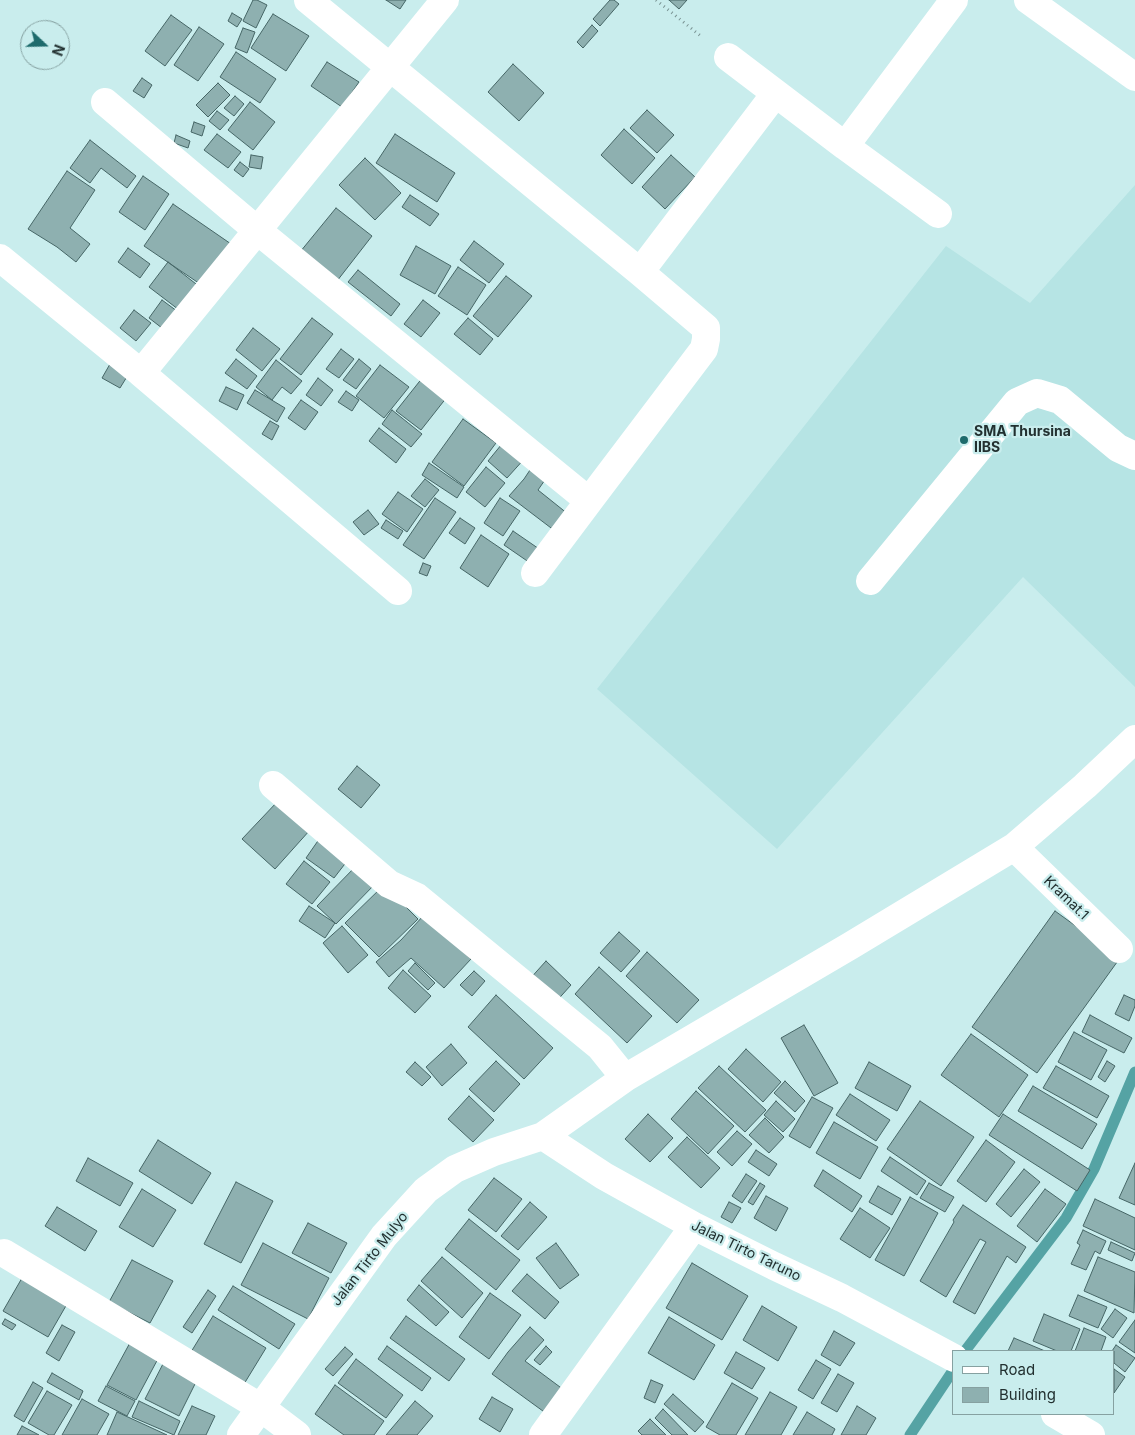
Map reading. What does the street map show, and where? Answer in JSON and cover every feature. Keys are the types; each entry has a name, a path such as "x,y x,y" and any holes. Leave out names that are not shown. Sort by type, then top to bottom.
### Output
{"street":[{"path":"308,0 706,328 704,349 535,573"},
{"path":"141,373 445,0"},
{"path":"845,146 954,0"},
{"path":"1028,0 1135,77"},
{"path":"728,57 938,214"},
{"path":"640,272 775,94"},
{"path":"105,102 258,231 589,501"},
{"path":"0,258 141,373 398,591"},
{"path":"870,581 1017,402 1037,393 1060,400 1118,448 1135,456"},
{"name":"Jalan Tirto Mulyo","path":"241,1435 384,1236 426,1190 455,1169 494,1152 543,1136 625,1078 1014,847 1085,786 1135,739"},
{"path":"273,785 389,884 417,897 600,1047 625,1078"},
{"name":"Kramat.1","path":"1014,847 1119,949"},
{"name":"Jalan Tirto Taruno","path":"543,1136 604,1176 694,1226 842,1298 948,1355"},
{"path":"543,1435 694,1226"},
{"path":"4,1253 260,1407 297,1435"},
{"path":"1057,1415 1092,1435"}],"path":[{"path":"656,0 728,57"}],"shaded area":[{"name":"SMA Thursina IIBS","path":"1135,185 1135,687 1023,577 777,849 597,689 946,246 1030,303"}],"building":[{"path":"253,0 267,5 256,28 243,21"},
{"path":"386,0 406,0 400,9"},
{"path":"610,0 614,0 619,4 600,26 593,19"},
{"path":"669,0 687,0 679,9"},
{"path":"232,13 242,19 237,27 228,21"},
{"path":"273,14 309,36 286,71 251,48"},
{"path":"171,15 192,30 165,66 145,51"},
{"path":"592,25 598,31 583,48 577,42"},
{"path":"199,27 224,44 198,81 174,65"},
{"path":"243,28 255,32 247,53 235,48"},
{"path":"236,52 276,79 260,103 220,77"},
{"path":"327,62 359,82 342,107 311,86"},
{"path":"513,64 544,93 519,121 488,92"},
{"path":"142,78 152,85 144,98 133,91"},
{"path":"218,83 230,95 208,117 196,105"},
{"path":"235,96 244,104 234,116 224,108"},
{"path":"250,102 275,122 253,150 228,130"},
{"path":"647,110 674,135 657,153 630,128"},
{"path":"217,111 229,120 220,130 209,121"},
{"path":"194,122 205,126 202,136 191,132"},
{"path":"624,129 655,158 632,184 601,155"},
{"path":"217,134 241,152 228,168 204,150"},
{"path":"395,134 455,173 437,202 376,163"},
{"path":"176,135 190,141 188,148 174,143"},
{"path":"90,140 136,176 127,188 101,168 90,183 70,168"},
{"path":"251,155 263,157 261,169 249,167"},
{"path":"671,155 695,177 665,209 642,187"},
{"path":"365,158 401,193 375,220 339,185"},
{"path":"240,162 249,169 243,177 234,170"},
{"path":"67,171 95,190 70,228 90,244 76,262 57,247 28,229"},
{"path":"143,176 169,194 145,230 119,212"},
{"path":"410,195 439,214 430,226 402,207"},
{"path":"173,204 234,246 206,288 144,246"},
{"path":"336,208 372,236 337,281 300,252"},
{"path":"474,241 504,264 489,283 460,260"},
{"path":"416,246 451,266 435,294 400,275"},
{"path":"128,248 150,264 140,278 118,262"},
{"path":"168,262 205,291 187,316 149,287"},
{"path":"458,267 486,285 467,315 438,296"},
{"path":"358,270 400,304 391,316 348,282"},
{"path":"506,276 532,296 498,337 473,316"},
{"path":"162,300 185,317 171,335 149,318"},
{"path":"423,300 440,313 421,337 404,324"},
{"path":"134,310 151,323 136,341 120,328"},
{"path":"312,318 333,334 301,375 280,359"},
{"path":"468,318 493,339 480,355 454,334"},
{"path":"253,328 280,349 262,371 236,350"},
{"path":"341,349 354,359 339,378 326,369"},
{"path":"236,359 257,376 247,389 225,373"},
{"path":"359,359 371,369 356,389 343,380"},
{"path":"276,360 302,381 291,394 282,387 272,400 256,387"},
{"path":"110,364 128,375 120,388 102,378"},
{"path":"380,365 409,387 384,418 356,396"},
{"path":"423,377 447,397 421,430 396,411"},
{"path":"318,378 333,390 321,406 306,395"},
{"path":"226,387 244,395 237,410 219,401"},
{"path":"255,390 285,408 277,422 247,403"},
{"path":"346,391 359,400 352,411 338,402"},
{"path":"301,400 318,412 305,430 288,418"},
{"path":"392,410 422,434 411,447 382,424"},
{"path":"463,419 496,443 464,486 432,462"},
{"path":"270,421 279,426 272,440 262,434"},
{"path":"379,428 406,449 396,463 369,441"},
{"path":"506,439 526,457 507,478 488,461"},
{"path":"429,463 464,487 457,498 422,475"},
{"path":"534,464 549,474 538,490 568,514 555,531 509,496"},
{"path":"486,467 505,483 485,507 466,492"},
{"path":"425,479 439,490 425,507 411,496"},
{"path":"398,492 423,509 407,532 382,514"},
{"path":"435,498 456,512 424,559 403,545"},
{"path":"500,498 520,511 503,536 484,523"},
{"path":"368,510 379,524 364,535 353,522"},
{"path":"460,518 475,528 465,544 449,533"},
{"path":"386,520 403,531 398,539 381,528"},
{"path":"513,531 545,553 536,567 504,545"},
{"path":"481,535 509,554 488,587 460,568"},
{"path":"423,563 431,566 427,576 419,573"},
{"path":"357,766 380,785 361,808 338,789"},
{"path":"278,801 310,830 275,869 242,839"},
{"path":"322,835 351,856 334,878 306,858"},
{"path":"304,861 330,882 312,904 286,884"},
{"path":"358,864 377,882 336,924 317,906"},
{"path":"384,885 418,919 379,957 345,923"},
{"path":"309,906 335,923 325,938 299,921"},
{"path":"1055,911 1120,958 1037,1073 972,1027"},
{"path":"424,915 471,959 444,988 411,958 389,977 376,962 401,940"},
{"path":"342,926 368,955 348,973 323,943"},
{"path":"619,932 640,951 621,972 600,953"},
{"path":"647,952 699,1000 677,1023 626,976"},
{"path":"546,961 571,985 553,1005 528,981"},
{"path":"415,963 435,983 428,990 408,971"},
{"path":"599,967 652,1016 627,1043 575,994"},
{"path":"403,970 431,996 415,1013 388,988"},
{"path":"474,971 485,981 472,996 460,985"},
{"path":"496,995 553,1048 524,1079 468,1027"},
{"path":"1124,995 1135,1000 1135,1006 1129,1021 1115,1014"},
{"path":"1090,1015 1132,1038 1124,1053 1082,1032"},
{"path":"804,1025 838,1083 814,1096 781,1038"},
{"path":"1074,1032 1107,1050 1091,1080 1058,1062"},
{"path":"971,1034 1028,1075 999,1117 941,1075"},
{"path":"451,1044 467,1063 442,1086 426,1067"},
{"path":"746,1049 781,1082 763,1102 728,1069"},
{"path":"496,1061 520,1084 494,1112 469,1089"},
{"path":"1107,1061 1115,1066 1105,1082 1098,1077"},
{"path":"415,1062 431,1077 422,1086 406,1072"},
{"path":"869,1062 911,1086 897,1111 855,1088"},
{"path":"719,1066 766,1110 745,1132 698,1088"},
{"path":"1056,1066 1109,1096 1097,1118 1043,1088"},
{"path":"785,1081 805,1101 795,1112 774,1093"},
{"path":"1033,1086 1097,1124 1082,1149 1018,1111"},
{"path":"696,1091 734,1126 708,1154 671,1119"},
{"path":"850,1094 890,1120 876,1141 836,1115"},
{"path":"469,1096 494,1120 473,1142 448,1119"},
{"path":"812,1097 833,1108 810,1148 789,1136"},
{"path":"776,1101 795,1119 783,1132 764,1115"},
{"path":"920,1101 974,1137 941,1186 887,1149"},
{"path":"648,1114 673,1138 650,1162 625,1139"},
{"path":"1003,1114 1090,1170 1077,1191 989,1135"},
{"path":"765,1118 784,1137 769,1153 749,1135"},
{"path":"834,1122 878,1147 860,1179 816,1153"},
{"path":"737,1131 752,1144 732,1166 717,1152"},
{"path":"687,1137 720,1168 701,1188 668,1157"},
{"path":"158,1140 211,1173 192,1204 139,1171"},
{"path":"986,1140 1015,1162 986,1202 957,1181"},
{"path":"756,1150 777,1164 769,1176 748,1162"},
{"path":"890,1157 926,1181 917,1195 881,1171"},
{"path":"88,1158 133,1183 120,1206 76,1181"},
{"path":"1135,1163 1135,1205 1119,1198"},
{"path":"1024,1169 1040,1182 1011,1217 996,1204"},
{"path":"823,1170 862,1196 852,1212 814,1186"},
{"path":"746,1174 757,1181 742,1203 732,1196"},
{"path":"494,1178 522,1199 496,1232 468,1210"},
{"path":"236,1182 273,1201 241,1263 204,1244"},
{"path":"760,1183 765,1186 753,1205 748,1202"},
{"path":"929,1183 954,1197 945,1212 920,1198"},
{"path":"878,1186 901,1199 892,1215 869,1202"},
{"path":"142,1189 176,1210 153,1247 119,1227"},
{"path":"1045,1189 1066,1204 1037,1242 1017,1226"},
{"path":"766,1196 788,1208 776,1231 754,1218"},
{"path":"910,1197 938,1213 904,1276 875,1260"},
{"path":"1095,1199 1135,1218 1135,1250 1083,1226"},
{"path":"530,1202 547,1217 518,1250 501,1236"},
{"path":"729,1202 741,1208 732,1223 721,1217"},
{"path":"963,1205 1026,1247 1016,1263 1007,1256 975,1314 953,1302 986,1242 980,1239 946,1297 920,1281"},
{"path":"57,1207 97,1231 85,1251 45,1226"},
{"path":"860,1208 890,1228 870,1258 840,1239"},
{"path":"469,1219 520,1260 496,1290 445,1249"},
{"path":"308,1223 347,1243 331,1273 292,1253"},
{"path":"1083,1230 1106,1241 1100,1254 1095,1251 1086,1270 1071,1264 1080,1245 1077,1243"},
{"path":"1111,1242 1135,1253 1132,1261 1108,1250"},
{"path":"263,1243 329,1278 308,1319 241,1285"},
{"path":"556,1243 579,1275 560,1289 536,1258"},
{"path":"442,1257 483,1293 462,1318 421,1281"},
{"path":"1098,1257 1135,1272 1134,1313 1084,1291"},
{"path":"132,1260 173,1281 150,1323 109,1302"},
{"path":"692,1263 748,1296 722,1340 666,1308"},
{"path":"527,1274 559,1302 545,1319 512,1291"},
{"path":"22,1278 67,1304 48,1337 3,1311"},
{"path":"419,1285 449,1312 436,1326 407,1300"},
{"path":"233,1286 295,1324 279,1349 218,1310"},
{"path":"208,1290 216,1296 192,1333 183,1327"},
{"path":"490,1293 521,1315 489,1359 459,1337"},
{"path":"1078,1295 1107,1307 1098,1328 1069,1316"},
{"path":"762,1306 797,1327 778,1361 743,1340"},
{"path":"1115,1309 1127,1318 1113,1338 1101,1329"},
{"path":"1044,1314 1080,1329 1071,1350 1055,1350 1033,1341"},
{"path":"213,1316 266,1348 244,1384 191,1352"},
{"path":"406,1316 465,1359 449,1381 390,1338"},
{"path":"669,1317 715,1345 694,1380 648,1353"},
{"path":"5,1319 16,1325 12,1330 2,1324"},
{"path":"1135,1320 1135,1353 1119,1342"},
{"path":"62,1325 75,1332 59,1361 46,1353"},
{"path":"530,1327 544,1340 525,1361 564,1390 547,1414 492,1374"},
{"path":"1084,1328 1106,1337 1101,1350 1075,1350"},
{"path":"834,1331 855,1343 840,1366 821,1355"},
{"path":"1014,1338 1043,1350 1008,1350"},
{"path":"132,1339 160,1355 136,1400 107,1385"},
{"path":"1116,1345 1135,1358 1125,1372 1115,1364 1115,1350 1113,1350"},
{"path":"387,1346 431,1378 422,1391 378,1359"},
{"path":"546,1346 552,1352 540,1365 534,1360"},
{"path":"345,1347 353,1354 333,1376 325,1369"},
{"path":"736,1352 765,1368 752,1389 724,1373"},
{"path":"166,1358 199,1376 179,1416 145,1399"},
{"path":"356,1359 403,1395 386,1418 338,1383"},
{"path":"816,1360 831,1369 813,1399 798,1390"},
{"path":"1115,1370 1125,1377 1115,1392"},
{"path":"52,1373 83,1391 79,1400 47,1382"},
{"path":"838,1374 854,1383 837,1412 821,1403"},
{"path":"651,1380 663,1385 655,1403 644,1398"},
{"path":"33,1382 43,1388 24,1422 14,1416"},
{"path":"732,1383 758,1398 736,1435 720,1435 706,1427"},
{"path":"335,1385 384,1421 374,1435 344,1435 315,1414"},
{"path":"106,1386 135,1401 127,1416 98,1401"},
{"path":"47,1391 72,1405 54,1435 49,1435 28,1423"},
{"path":"770,1392 797,1407 781,1435 745,1435"},
{"path":"673,1394 704,1422 695,1432 664,1404"},
{"path":"492,1397 513,1409 500,1432 479,1419"},
{"path":"82,1399 109,1414 97,1435 62,1435"},
{"path":"139,1401 180,1421 174,1435 132,1417"},
{"path":"415,1401 433,1416 417,1435 386,1435"},
{"path":"192,1406 215,1416 206,1435 178,1435"},
{"path":"857,1406 876,1418 866,1435 841,1435"},
{"path":"663,1409 688,1435 672,1435 655,1418"},
{"path":"117,1412 167,1435 107,1435"},
{"path":"807,1412 835,1429 832,1435 793,1435"},
{"path":"650,1419 666,1435 642,1435 638,1431"},
{"path":"22,1426 39,1435 17,1435"}],"waterway":[{"path":"966,1350 1066,1218 1094,1169 1135,1072"},
{"path":"910,1435 952,1372"}],"place":[{"name":"SMA Thursina IIBS","path":"964,440"}]}
